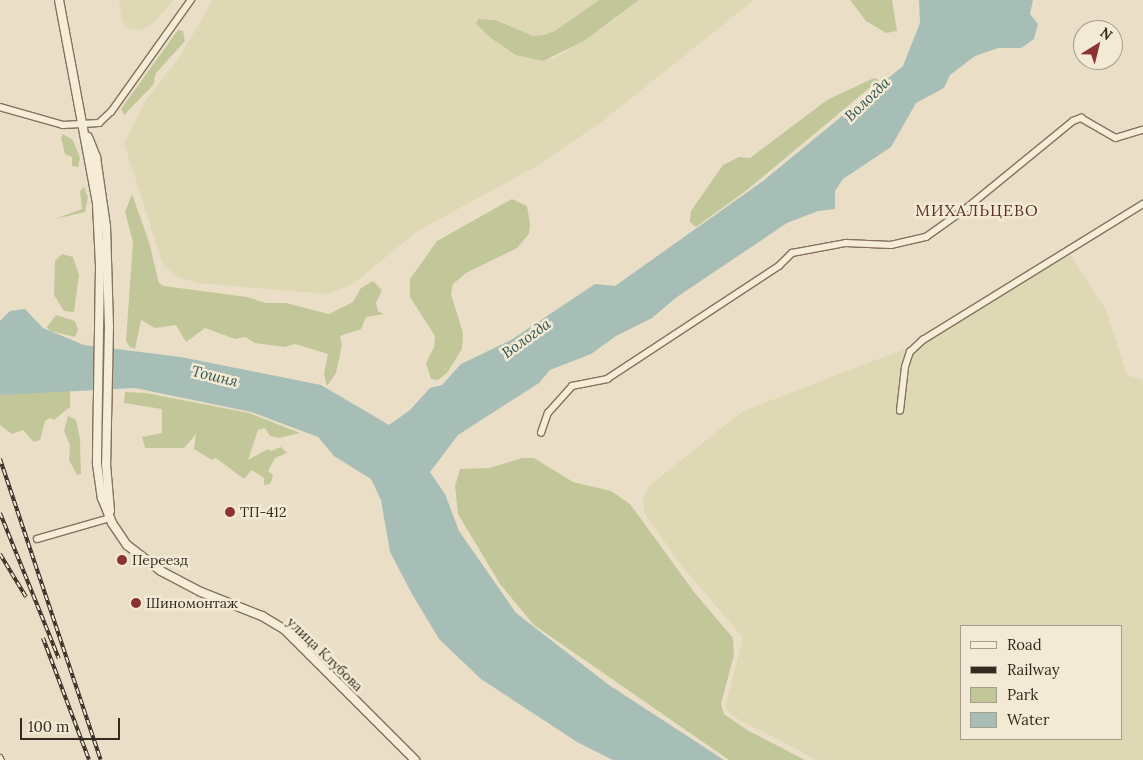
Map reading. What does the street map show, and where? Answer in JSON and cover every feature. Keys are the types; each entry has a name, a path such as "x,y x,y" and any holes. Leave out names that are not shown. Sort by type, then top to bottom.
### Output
{"main road":[{"path":"59,0 84,126 99,236 96,403 99,482 110,518"},
{"path":"84,126 96,157 105,208 109,326 106,464 110,518"},
{"name":"улица Клубова","path":"110,518 127,545 153,565 187,586 262,616 285,630 415,760"}],"street":[{"path":"0,107 63,125 84,126 99,123 111,112 191,0"},
{"path":"541,433 548,413 572,386 607,379 778,266 792,254 846,243 891,245 926,237 992,189 1072,121 1087,119 1116,138 1143,130"},
{"path":"900,411 905,367 910,352 924,340 1143,204"},
{"path":"37,539 110,518"}],"shaded area":[{"path":"119,0 174,0 152,24 142,30 130,29 122,21"},
{"path":"213,0 599,0 555,31 544,35 533,36 495,20 476,24 492,39 516,55 554,59 613,21 639,0 754,0 604,120 540,164 416,232 352,285 326,294 197,283 176,276 163,265 124,143 144,103 180,56"},
{"path":"1070,254 1106,310 1127,375 1143,380 1143,760 817,760 732,716 725,707 743,638 681,565 644,512 643,500 648,487 743,411 925,341"}],"green space":[{"path":"599,0 639,0 584,41 543,61 516,55 492,39 476,24 478,19 495,20 533,36 544,35 555,31"},
{"path":"850,0 892,0 897,31 886,33 866,21"},
{"path":"178,30 183,31 185,41 156,73 153,85 124,115 121,109"},
{"path":"874,78 879,80 747,190 696,227 690,222 691,211 723,165 739,157 750,158 827,100"},
{"path":"63,134 73,140 80,158 78,167 72,166 72,157 65,154 61,138"},
{"path":"84,187 88,197 85,212 55,219 82,209 80,191"},
{"path":"132,194 149,242 159,283 164,286 247,297 266,303 286,303 329,314 353,302 361,288 373,281 382,290 376,303 378,311 384,314 366,317 361,329 340,336 342,345 336,373 327,386 324,374 328,354 295,344 284,347 255,343 245,337 235,339 205,328 186,342 176,325 155,328 141,320 135,349 130,347 126,341 133,242 125,212"},
{"path":"512,199 527,206 530,223 529,234 517,248 466,273 453,284 451,294 463,333 462,349 447,373 438,380 431,379 426,363 434,347 435,336 410,297 410,279 437,241"},
{"path":"62,254 73,257 79,275 74,312 64,311 54,295 55,261"},
{"path":"56,315 75,321 78,330 75,337 50,331 47,327"},
{"path":"70,389 70,407 54,420 50,418 45,421 40,440 34,442 23,430 12,434 0,425 0,395"},
{"path":"125,392 146,393 249,413 300,433 279,438 270,436 265,428 258,430 248,460 268,449 271,451 281,447 287,453 275,458 268,471 273,475 272,480 270,484 264,485 264,478 252,470 244,479 216,458 212,460 194,449 196,434 184,448 145,448 142,437 162,433 162,409 124,403"},
{"path":"68,416 76,420 80,439 81,474 77,475 69,460 70,445 64,431"},
{"path":"522,458 534,458 573,482 611,491 630,504 694,592 733,638 734,655 721,704 724,714 747,730 805,760 729,760 534,625 500,584 458,514 455,486 460,469 489,468"}],"water":[{"path":"919,0 1033,0 1030,14 1038,24 1034,39 1021,48 998,48 975,56 950,75 944,88 916,103 891,147 843,179 835,191 835,209 818,211 787,223 677,297 652,318 616,336 591,354 550,370 539,383 458,435 430,472 445,494 459,531 516,613 609,685 724,760 613,760 577,742 481,679 439,639 412,594 390,552 381,500 371,479 334,456 318,437 251,412 135,388 0,395 0,321 10,311 25,309 43,328 84,345 181,357 321,385 389,425 410,410 430,388 442,385 461,364 511,340 595,284 615,286 763,181 903,66 920,23"}],"railway":[{"path":"0,459 101,760"},
{"path":"0,513 59,659"},
{"path":"0,554 26,597"},
{"path":"43,638 89,760"}],"place":[{"name":"ТП-412","path":"230,512"},
{"name":"Переезд","path":"122,560"},
{"name":"Шиномонтаж","path":"136,603"}],"district":[{"name":"МИХАЛЬЦЕВО","path":"977,210"}],"water label":[{"name":"Вологда","path":"867,99"},
{"name":"Вологда","path":"526,338"},
{"name":"Тошня","path":"215,376"}]}
